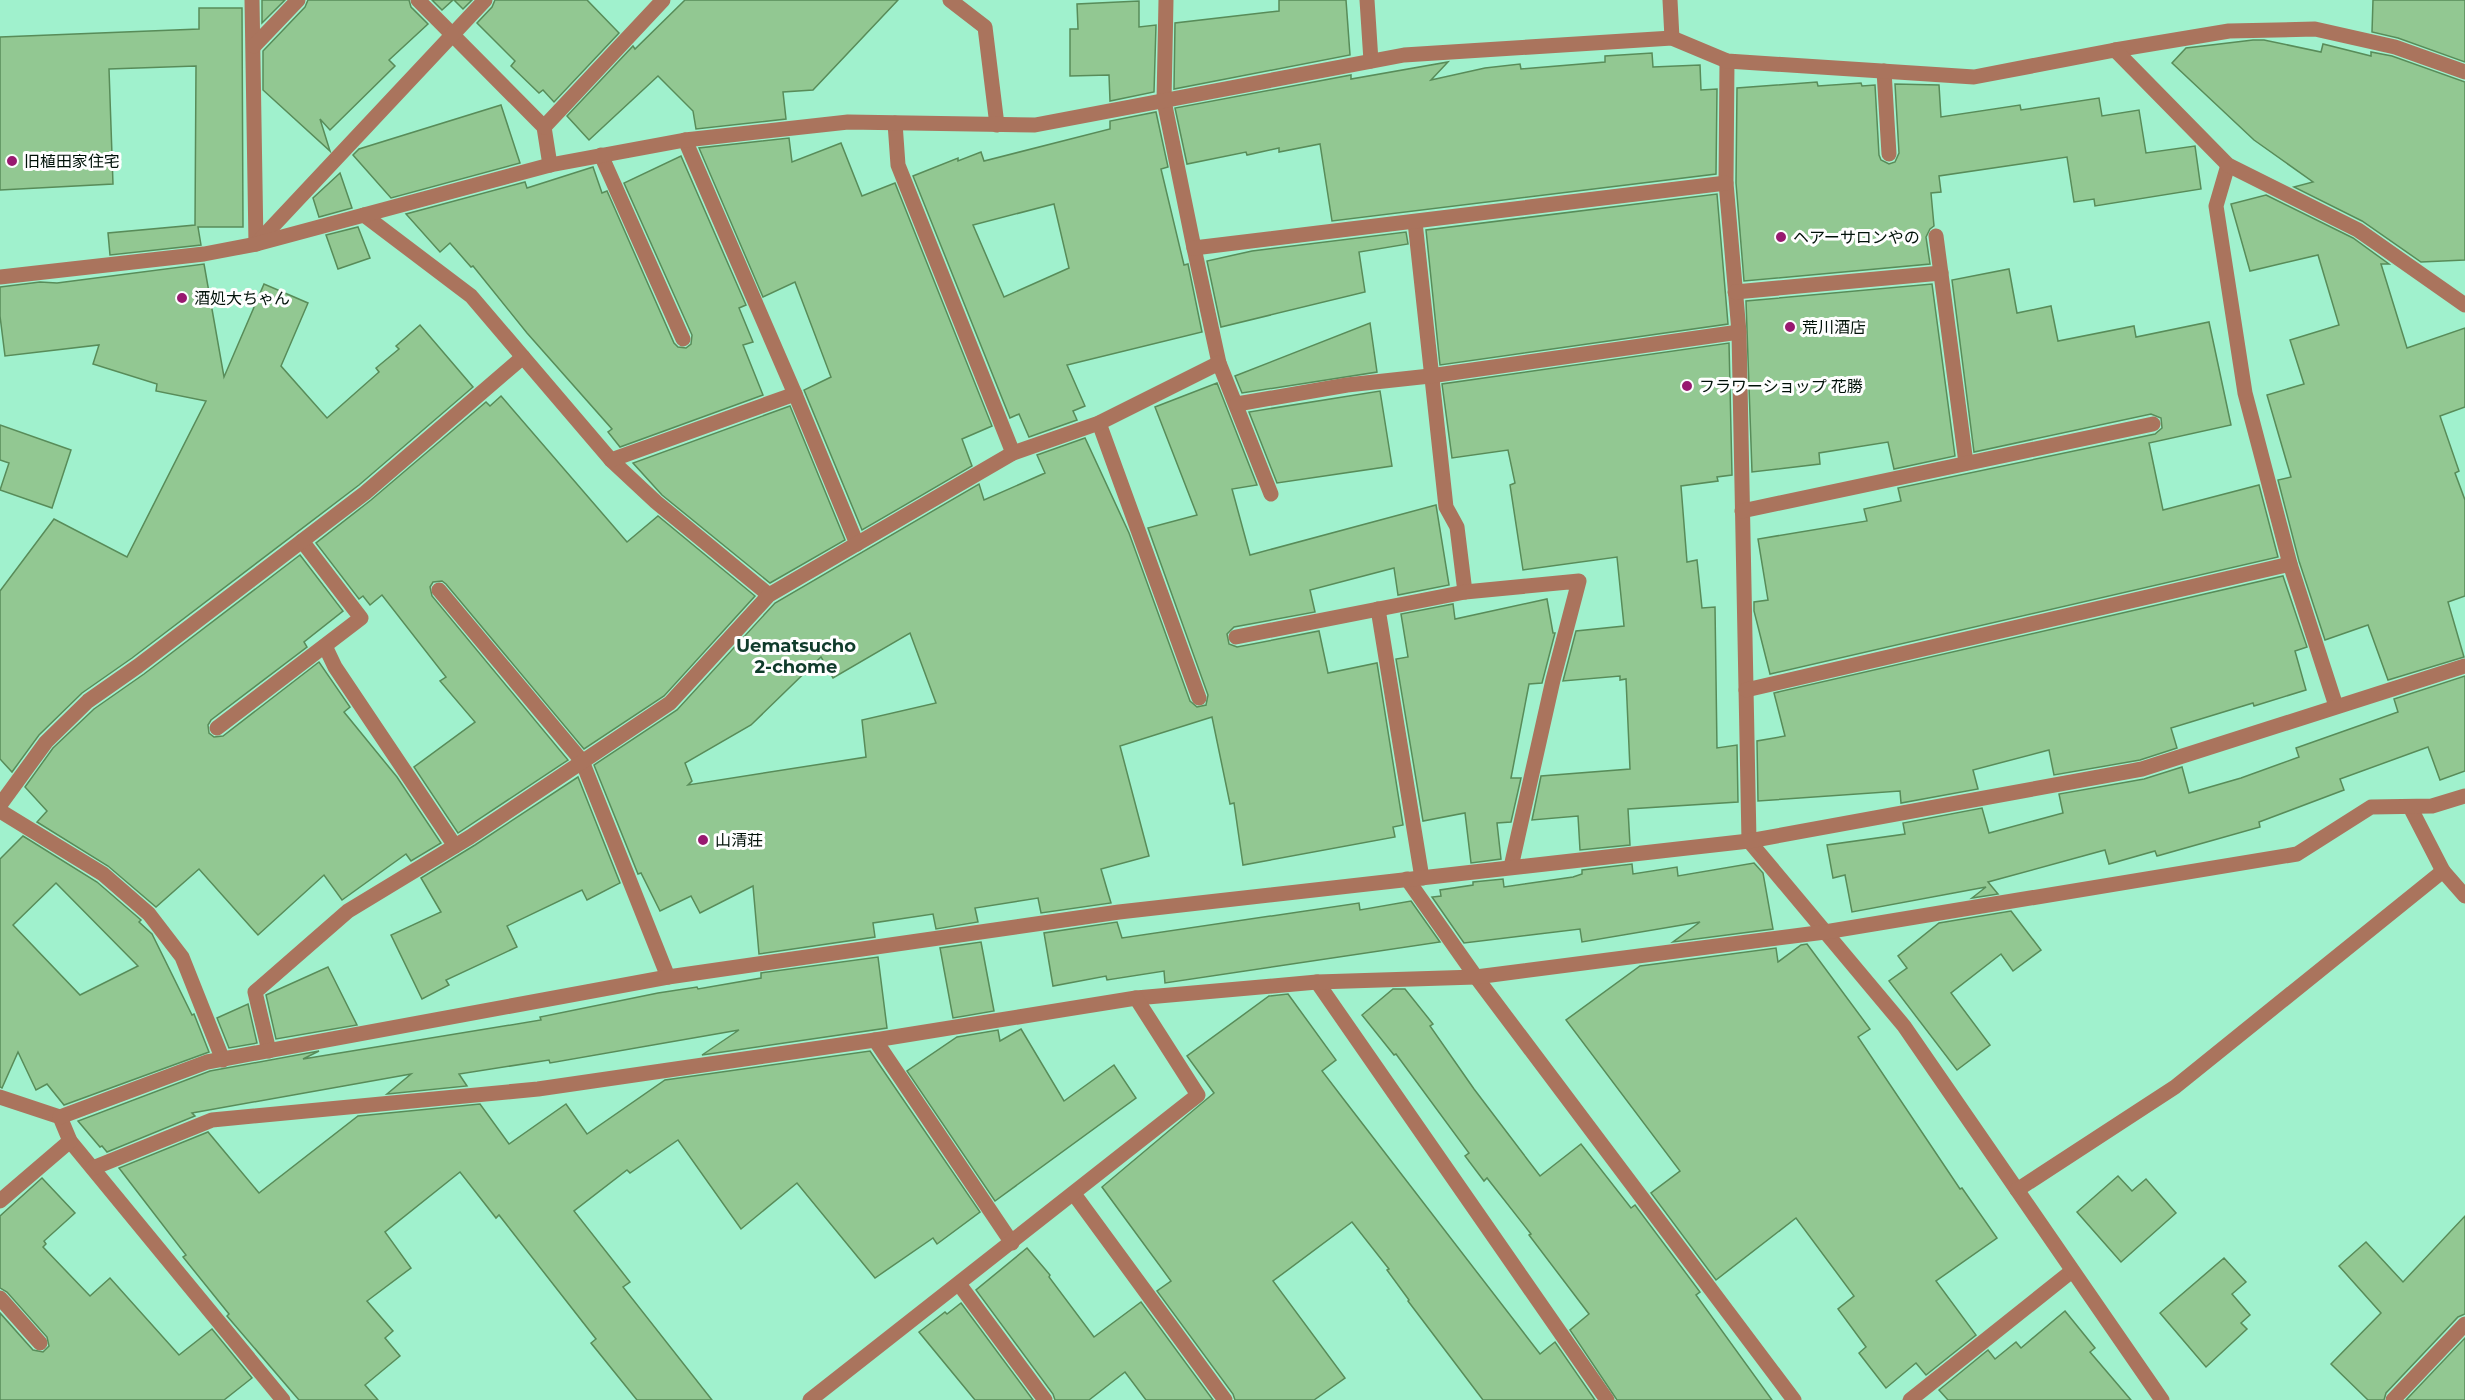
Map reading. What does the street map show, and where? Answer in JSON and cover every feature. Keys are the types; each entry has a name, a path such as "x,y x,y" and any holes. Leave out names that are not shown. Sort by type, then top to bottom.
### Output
{"street":[{"path":"252,0 256,244"},
{"path":"254,46 298,0"},
{"path":"418,0 544,127 550,165"},
{"path":"256,244 485,0"},
{"path":"544,127 663,0"},
{"path":"950,0 985,27 997,125"},
{"path":"1166,0 1164,101 1194,248 1219,363 1271,494"},
{"path":"1367,0 1371,61"},
{"path":"1670,0 1672,38"},
{"path":"0,277 204,254 256,244 550,165 685,140 848,122 1035,125 1404,55 1672,38 1727,61 1974,77 2229,31 2315,30 2395,47 2465,72"},
{"path":"2115,50 2228,165 2358,230 2465,305"},
{"path":"1727,61 1726,183 1739,332 1749,841 1904,1026 2162,1400"},
{"path":"1884,71 1889,154"},
{"path":"895,123 898,165 1013,453"},
{"path":"685,140 857,544"},
{"path":"601,155 683,339"},
{"path":"2228,165 2216,206 2245,393 2290,564 2336,706"},
{"path":"1194,248 1726,183"},
{"path":"364,215 471,296 611,460 656,502 769,595"},
{"path":"1415,222 1446,507 1457,527 1465,592"},
{"path":"1936,236 1966,464"},
{"path":"1735,292 1941,273"},
{"path":"1237,404 1347,385 1430,376 1739,332"},
{"path":"0,805 46,742 88,701 138,666 365,494 523,357"},
{"path":"269,1051 255,992 348,911 455,846 670,703 769,595 1013,453 1099,423 1219,363"},
{"path":"611,460 795,394"},
{"path":"1099,423 1199,698"},
{"path":"1742,511 2153,424"},
{"path":"217,728 361,618 302,542"},
{"path":"1746,690 2290,564"},
{"path":"1236,637 1465,592 1579,581 1553,680 1510,867"},
{"path":"439,590 582,761 668,978"},
{"path":"1378,609 1414,878 1476,977 1794,1400"},
{"path":"325,646 335,666 455,846"},
{"path":"0,1097 60,1117 207,1062 668,978 1119,912 1749,841 2142,769 2465,666"},
{"path":"93,1168 212,1120 538,1089 875,1040 1136,998 1317,982 1476,977 1825,932 2297,854 2371,807 2432,806 2465,796"},
{"path":"2410,807 2443,871 2465,896"},
{"path":"0,812 103,874 149,914 183,957 223,1060"},
{"path":"2017,1190 2175,1087 2443,871"},
{"path":"1317,982 1604,1399"},
{"path":"810,1400 1197,1095 1136,998"},
{"path":"875,1040 1012,1243"},
{"path":"60,1117 69,1140 274,1397"},
{"path":"0,1201 69,1140"},
{"path":"1074,1194 1225,1400"},
{"path":"1910,1400 2072,1271"},
{"path":"958,1284 1045,1400"},
{"path":"0,1298 40,1343"},
{"path":"2393,1400 2465,1324"}],"building":[{"path":"262,0 285,0 262,23"},
{"path":"308,0 409,0 411,7 428,24 389,60 395,66 330,130 320,119 330,151 263,90 263,51 305,7"},
{"path":"432,0 453,0 442,10"},
{"path":"454,0 472,0 463,9"},
{"path":"495,0 587,0 619,33 554,102 543,90 539,93 511,66 515,61 477,23 492,7"},
{"path":"685,0 898,0 813,90 783,92 786,119 696,129 693,111 658,76 589,140 567,116 633,46 635,49"},
{"path":"1279,0 1346,0 1350,55 1174,89 1175,23 1279,11"},
{"path":"2373,0 2465,0 2465,62 2398,38 2372,32"},
{"path":"1139,1 1139,27 1156,25 1154,92 1110,101 1109,75 1070,76 1070,29 1078,29 1077,4"},
{"path":"199,8 242,8 243,227 198,227 201,245 110,255 108,233 195,225 196,66 109,69 113,184 0,190 0,37 199,29"},
{"path":"2264,40 2321,52 2323,44 2371,56 2371,52 2392,56 2465,82 2465,260 2421,262 2362,221 2294,187 2313,182 2254,140 2172,63 2186,48"},
{"path":"1652,53 1653,67 1700,65 1701,90 1717,89 1716,174 1332,221 1320,144 1279,152 1279,148 1247,155 1246,152 1187,164 1175,108 1351,75 1351,79 1448,62 1431,80 1485,68 1520,64 1521,69 1605,62 1605,56"},
{"path":"1817,82 1818,86 1861,83 1862,86 1875,85 1879,155 1881,160 1889,164 1895,162 1899,153 1895,84 1939,85 1941,117 2020,105 2021,110 2099,98 2102,116 2139,110 2146,153 2195,146 2201,189 2095,206 2094,199 2074,202 2067,157 1939,176 1941,192 1931,193 1934,226 1926,237 1930,264 1744,281 1736,183 1737,88"},
{"path":"501,105 520,163 391,198 353,155 359,149"},
{"path":"1156,112 1168,167 1161,169 1184,265 1188,264 1202,332 1067,365 1085,406 1073,411 1077,420 1029,437 1019,414 1010,418 913,176 958,158 958,161 981,152 984,161 1110,129 1110,121","holes":["1054,204 1069,268 1004,297 973,225"]},
{"path":"789,138 792,162 841,143 862,196 895,183 992,426 962,439 972,466 862,530 804,390 831,377 795,282 763,297 699,148"},
{"path":"681,156 746,305 739,308 753,342 743,345 763,395 620,447 608,432 612,429 527,333 473,266 471,267 450,243 440,252 406,214 525,182 527,188 593,167 602,193 607,191 674,343 678,347 686,348 691,344 692,335 624,183"},
{"path":"340,173 352,208 319,217 313,198"},
{"path":"1717,194 1728,324 1440,365 1426,230"},
{"path":"2266,195 2353,238 2389,264 2381,264 2407,348 2465,328 2465,407 2440,416 2459,471 2455,473 2465,500 2465,596 2448,602 2464,657 2388,680 2368,625 2325,640 2299,561 2278,480 2291,477 2267,395 2304,384 2290,340 2339,325 2318,255 2250,271 2231,204"},
{"path":"358,227 370,258 338,269 326,235"},
{"path":"1406,232 1408,244 1359,252 1365,292 1221,327 1207,261 1252,251"},
{"path":"204,264 224,377 264,284 308,303 281,366 327,418 379,372 376,368 399,349 396,346 420,325 473,387 359,485 132,658 82,693 39,735 12,772 0,759 0,591 54,519 127,557 206,401 156,391 157,384 93,364 99,345 5,356 0,316 0,287 40,282 57,283"},
{"path":"2009,269 2017,313 2051,306 2058,341 2134,326 2136,337 2209,322 2231,425 2149,443 2163,510 2259,485 2278,557 1770,674 1754,611 1754,602 1768,600 1758,539 1867,521 1864,509 1901,501 1898,488 2155,434 2162,428 2161,418 2151,414 1974,452 1952,280"},
{"path":"1932,284 1955,456 1894,469 1888,442 1819,453 1820,464 1752,472 1746,301"},
{"path":"1370,323 1377,372 1242,393 1235,376"},
{"path":"1729,343 1732,475 1717,477 1718,481 1681,486 1687,562 1697,560 1702,608 1715,607 1717,748 1737,745 1738,802 1628,809 1630,845 1580,850 1578,816 1532,820 1541,776 1630,769 1626,679 1620,680 1620,676 1563,681 1576,631 1624,626 1617,557 1523,570 1510,485 1515,483 1508,450 1452,458 1442,384"},
{"path":"1217,383 1257,485 1232,489 1250,555 1436,505 1449,585 1398,595 1394,568 1310,590 1315,612 1234,627 1227,634 1229,644 1237,647 1319,631 1328,673 1377,663 1403,825 1393,827 1395,837 1243,865 1234,803 1230,804 1212,717 1120,746 1149,856 1101,869 1111,903 1041,913 1038,898 975,908 978,922 936,929 933,914 873,923 875,937 759,954 753,886 700,913 691,896 660,911 641,873 638,874 594,765 677,710 775,603 979,484 984,500 1045,473 1037,455 1085,438 1129,533 1190,701 1197,707 1206,705 1208,695 1148,528 1197,515 1155,407","holes":["910,633 936,703 862,720 866,757 688,785 692,781 685,763 751,725 821,657 833,678"]},
{"path":"1380,391 1392,466 1277,483 1249,412"},
{"path":"501,396 627,542 658,516 755,596 664,696 584,749 446,584 442,581 433,582 430,587 432,596 568,760 458,833 414,767 475,722 440,681 446,677 382,595 370,605 363,596 359,599 316,543 371,500 486,402 490,406"},
{"path":"790,406 845,540 770,583 662,495 633,463"},
{"path":"0,425 71,450 52,508 0,490 9,463 0,460"},
{"path":"300,555 343,611 304,642 307,647 211,720 208,725 209,733 214,737 223,736 319,662 350,707 344,712 397,777 441,843 411,861 406,854 342,900 324,875 258,935 199,869 156,907 108,866 37,822 47,811 25,787 53,748 94,709 144,674"},
{"path":"2283,576 2307,647 2295,651 2306,690 2254,706 2253,703 2171,728 2177,748 2140,760 2054,775 2049,750 1973,770 1978,789 1901,803 1900,791 1758,801 1757,741 1785,736 1774,693"},
{"path":"1547,599 1553,633 1555,633 1542,683 1529,684 1511,778 1521,778 1511,822 1497,823 1501,859 1471,863 1465,813 1423,821 1396,659 1408,657 1401,614 1453,604 1455,619"},
{"path":"2465,676 2465,771 2440,780 2428,747 2340,779 2344,790 2259,822 2260,827 2157,856 2155,851 2109,864 2105,850 1988,882 1998,894 1972,898 1986,887 1852,912 1845,875 1833,878 1827,845 1905,834 1903,823 1982,808 1989,833 2063,813 2059,794 2144,779 2182,767 2189,793 2241,778 2299,757 2296,748 2398,712 2394,699"},
{"path":"578,777 620,883 587,900 582,890 507,926 517,947 446,980 449,985 422,999 391,935 441,912 421,878"},
{"path":"23,836 97,882 141,920 139,922 152,934 192,1015 194,1014 209,1052 64,1105 47,1084 36,1090 18,1052 2,1088 0,1087 0,859","holes":["56,883 138,966 80,995 13,925"]},
{"path":"1754,863 1763,873 1773,929 1673,942 1700,922 1582,942 1580,929 1464,943 1432,897 1441,896 1440,890 1473,885 1473,882 1503,879 1504,887 1573,877 1582,874 1582,870 1632,864 1633,874 1677,867 1678,876"},
{"path":"1411,901 1440,942 1165,983 1164,971 1107,980 1106,976 1053,986 1044,933 1117,922 1122,938 1359,903 1360,910"},
{"path":"2011,911 2041,950 2013,971 2001,954 1951,993 1990,1045 1957,1070 1889,981 1907,968 1898,956 1939,923"},
{"path":"981,942 994,1011 953,1018 940,948"},
{"path":"1807,944 1870,1029 1858,1037 1960,1189 1962,1188 1997,1238 1936,1281 1976,1335 1926,1375 1916,1363 1886,1388 1859,1353 1866,1347 1838,1309 1854,1296 1796,1218 1716,1280 1651,1193 1680,1171 1566,1020 1640,966 1776,948 1778,962 1801,945"},
{"path":"878,957 887,1028 702,1055 739,1030 550,1063 549,1060 459,1074 467,1086 387,1094 411,1074 192,1113 195,1116 107,1152 78,1121 210,1071 319,1051 303,1059 541,1020 540,1017 658,993 697,987 698,989 761,978 761,973"},
{"path":"328,967 357,1025 276,1039 266,995"},
{"path":"1393,989 1405,989 1433,1024 1430,1026 1474,1089 1540,1176 1581,1144 1631,1208 1635,1205 1700,1292 1696,1295 1772,1400 1617,1400 1570,1330 1589,1314 1529,1235 1531,1234 1487,1178 1484,1181 1465,1156 1469,1153 1396,1054 1394,1055 1362,1015"},
{"path":"1288,994 1336,1060 1322,1071 1540,1354 1555,1342 1595,1400 1483,1400 1408,1301 1387,1270 1389,1269 1352,1222 1273,1281 1345,1378 1314,1400 1235,1400 1233,1394 1157,1291 1171,1281 1102,1187 1214,1093 1187,1056 1269,996"},
{"path":"248,1004 257,1043 229,1048 217,1018"},
{"path":"1021,1029 1064,1101 1114,1065 1136,1098 995,1201 907,1071 957,1037 998,1030 1000,1041"},
{"path":"870,1051 980,1212 937,1244 933,1238 875,1278 797,1183 741,1229 678,1140 630,1173 627,1170 574,1211 630,1282 623,1287 712,1400 637,1400 591,1343 596,1339 499,1215 496,1218 460,1172 385,1232 411,1268 367,1301 393,1331 385,1338 400,1356 365,1385 378,1400 299,1400 227,1316 229,1314 183,1257 186,1255 119,1168 208,1132 259,1193 358,1116 480,1104 509,1144 566,1104 587,1134 665,1080"},
{"path":"2118,1176 2132,1191 2146,1179 2176,1213 2121,1262 2077,1212"},
{"path":"42,1178 75,1213 44,1241 46,1244 43,1247 90,1296 110,1278 179,1355 212,1329 252,1378 224,1400 0,1400 0,1313 33,1350 43,1352 49,1346 47,1337 7,1292 0,1288 0,1216"},
{"path":"2465,1216 2465,1314 2458,1317 2386,1393 2384,1400 2368,1400 2331,1364 2381,1313 2339,1266 2366,1242 2403,1282"},
{"path":"1027,1248 1050,1275 1049,1277 1094,1337 1141,1302 1213,1400 1146,1400 1125,1372 1089,1400 1055,1400 1053,1394 976,1290"},
{"path":"2224,1258 2246,1282 2232,1294 2250,1315 2241,1323 2247,1329 2206,1367 2160,1313"},
{"path":"961,1303 1033,1400 975,1400 919,1332"},
{"path":"2065,1311 2095,1348 2090,1352 2131,1400 1948,1400 1939,1390 1988,1350 1995,1359 2016,1342 2021,1348"},
{"path":"2465,1338 2465,1400 2406,1400"}],"place":[{"name":"旧植田家住宅","path":"12,161"},
{"name":"ヘアーサロンやの","path":"1781,237"},
{"name":"酒処大ちゃん","path":"182,298"},
{"name":"荒川酒店","path":"1790,327"},
{"name":"フラワーショップ 花勝","path":"1687,386"},
{"name":"山清荘","path":"703,840"}],"district":[{"name":"Uematsucho 2-chome","path":"796,656"}]}
